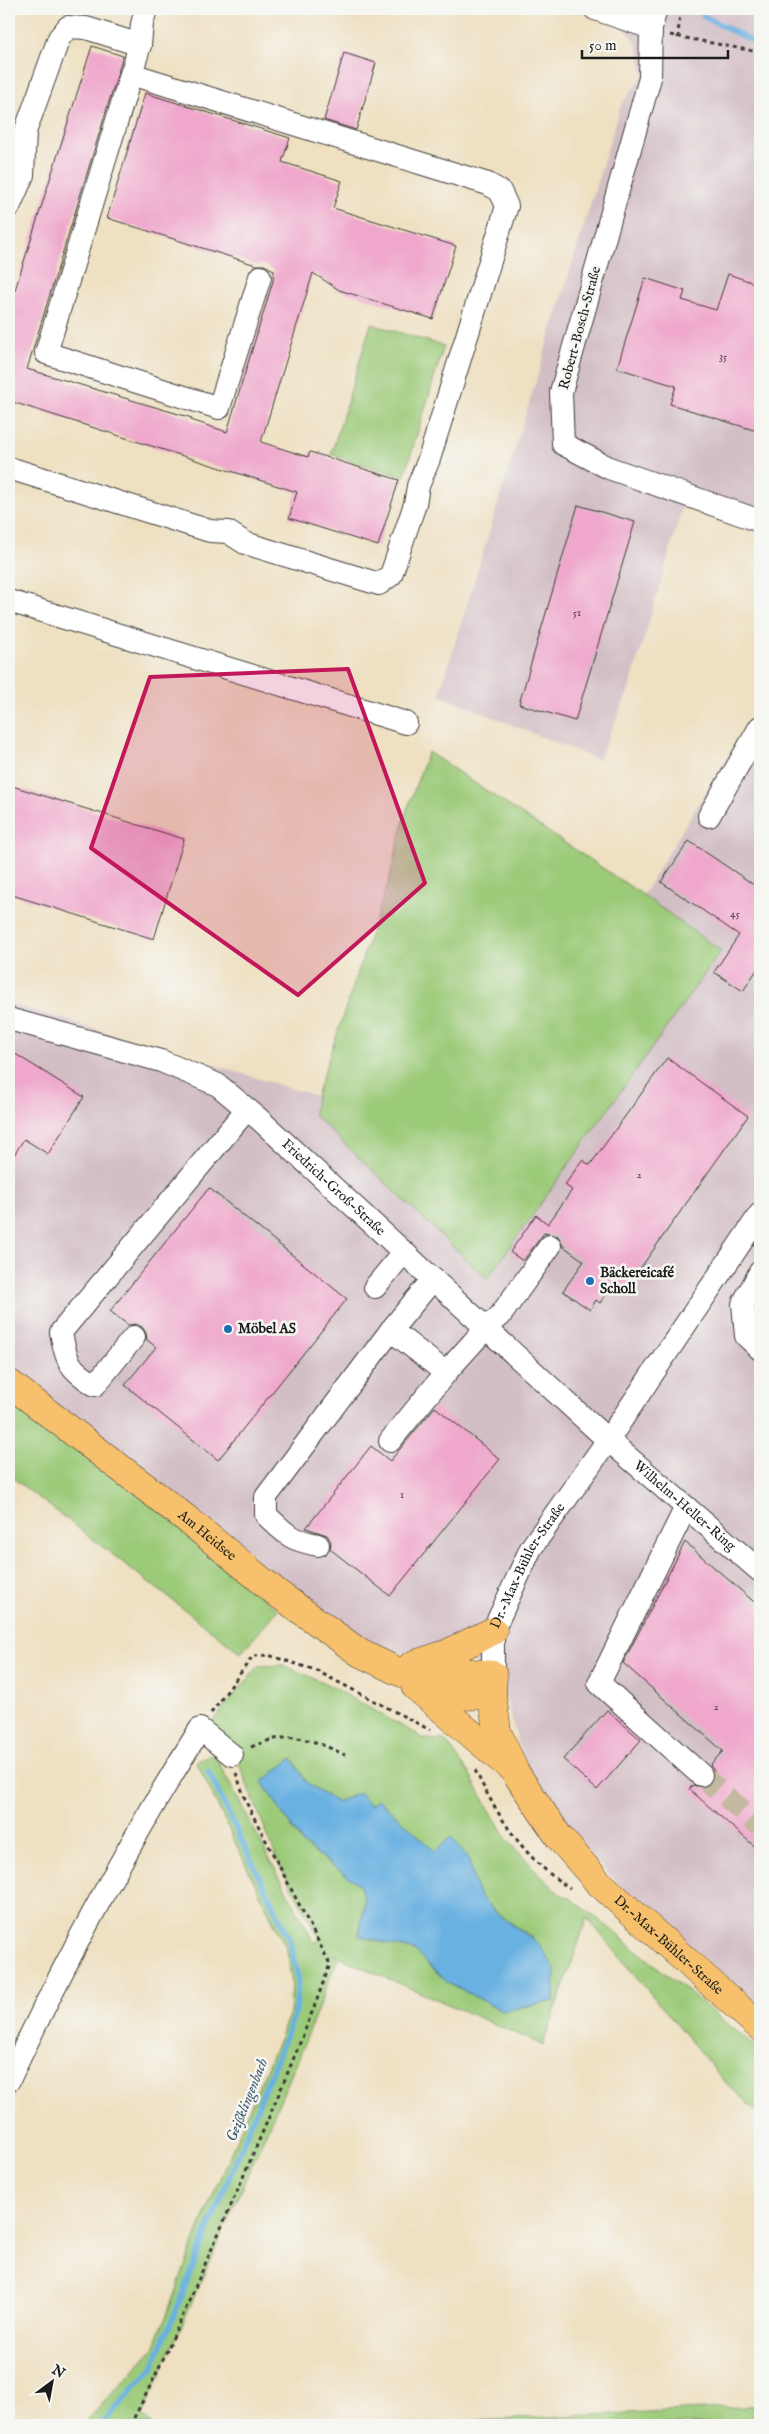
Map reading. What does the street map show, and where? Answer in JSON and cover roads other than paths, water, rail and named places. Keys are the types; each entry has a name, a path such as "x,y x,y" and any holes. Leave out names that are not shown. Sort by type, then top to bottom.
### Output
{"main road":[{"name":"Am Heidsee","path":"9,1383 76,1432 285,1599 360,1653 461,1696 492,1685"},
{"path":"494,1631 404,1673 515,1772"},
{"name":"Dr.-Max-Bühler-Straße","path":"492,1685 497,1731 515,1772 559,1837 598,1882 760,2027"}],"street":[{"path":"146,9 140,45 46,353 219,408 260,277"},
{"path":"595,9 654,19"},
{"name":"Robert-Bosch-Straße","path":"654,19 650,78 561,392 563,444 609,468 760,520"},
{"path":"9,207 23,175 25,132 58,38 68,27 86,28 140,45"},
{"path":"9,468 210,531 228,532 245,543 378,584 391,575 415,504 418,486 429,460 507,206 500,192 488,184 131,74"},
{"path":"9,601 406,723"},
{"path":"709,816 760,727"},
{"name":"Friedrich-Groß-Straße","path":"9,1019 161,1061 218,1085 404,1252 608,1440"},
{"path":"134,1337 95,1385 82,1377 66,1359 61,1332 246,1109"},
{"name":"Dr.-Max-Bühler-Straße","path":"492,1685 494,1631 531,1548 608,1440 760,1214"},
{"path":"390,1441 446,1373 486,1328 500,1316 550,1246"},
{"path":"375,1287 404,1252"},
{"path":"760,1272 743,1304 746,1336 760,1349"},
{"path":"318,1545 294,1540 282,1530 266,1515 266,1497 391,1330 433,1279"},
{"path":"391,1330 446,1373"},
{"name":"Wilhelm-Heller-Ring","path":"608,1440 760,1571"},
{"path":"686,1507 599,1683 701,1775"},
{"path":"9,2080 59,1975 154,1803 200,1729 232,1756"}],"water":[{"path":"292,1758 306,1782 336,1802 360,1793 370,1806 378,1799 435,1851 451,1837 470,1861 474,1883 480,1896 495,1912 538,1943 555,1969 554,2001 503,2011 448,1983 415,1951 359,1936 365,1901 359,1884 303,1844 262,1782"}],"waterway":[{"path":"703,16 760,45"},
{"name":"Geißklingenbach","path":"101,2425 153,2367 296,2011 298,1977 289,1938 208,1771"}],"tunnel":[{"path":"701,1775 760,1826"}],"place":[{"name":"Bäckereicafé Scholl","path":"590,1281"},
{"name":"Möbel AS","path":"228,1329"}]}
